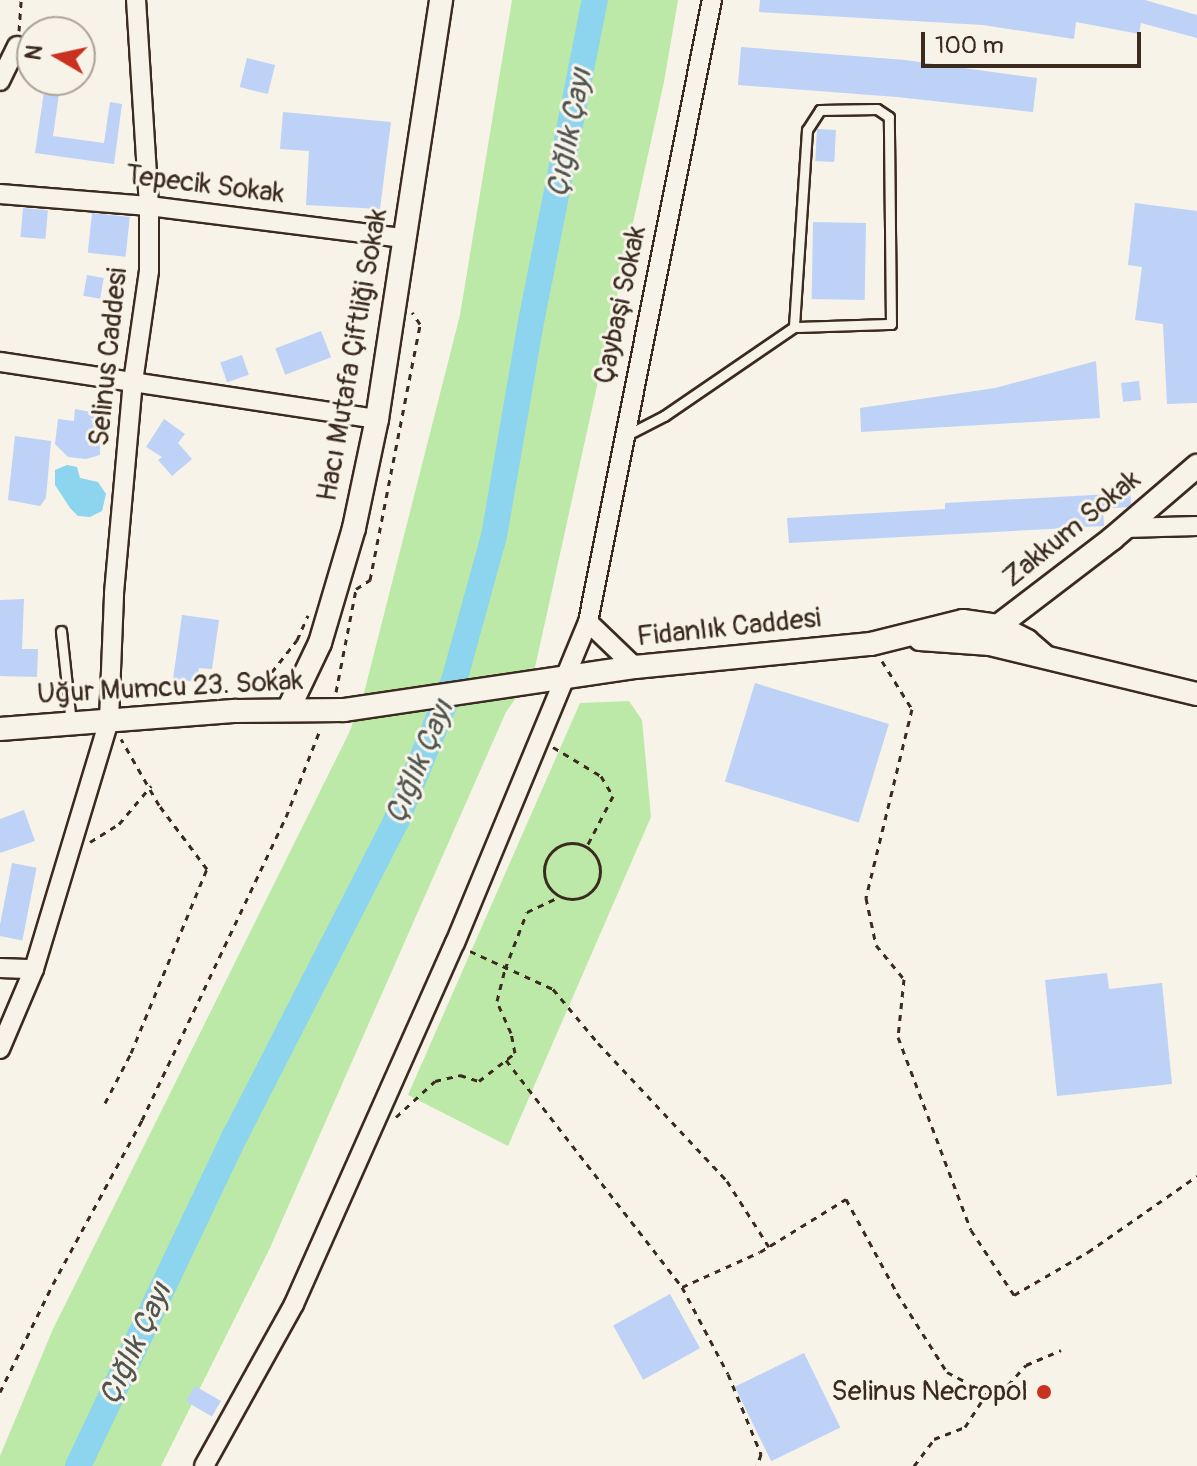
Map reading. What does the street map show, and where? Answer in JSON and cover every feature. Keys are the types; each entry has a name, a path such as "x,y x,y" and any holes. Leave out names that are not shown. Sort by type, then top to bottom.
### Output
{"street":[{"name":"Selinus Caddesi","path":"0,1049 34,969 109,720 114,593 133,382 149,271 149,206 136,0"},
{"name":"Hacı Mutafa Çiftliği Sokak","path":"288,710 320,643 354,528 377,419 441,0"},
{"name":"Çaybaşi Sokak","path":"204,1466 294,1304 455,943 588,622 712,0"},
{"path":"0,81 16,48"},
{"name":"Tepecik Sokak","path":"0,194 149,206 403,238"},
{"path":"0,362 377,419"},
{"name":"Zakkum Sokak","path":"994,635 1197,466"},
{"path":"1125,528 1197,526"},
{"name":"Fidanlık Caddesi","path":"344,710 635,667 871,644 963,621 994,635 1027,641 1044,656 1197,694"},
{"path":"588,622 635,667"},
{"name":"Uğur Mumcu 23. Sokak","path":"0,729 236,711 344,710"},
{"path":"0,968 34,969"}],"lane":[{"path":"623,437 664,416 794,327 891,324 889,117 877,109 820,110 807,130 794,327"},
{"path":"61,631 71,723"}],"path":[{"path":"236,711 255,694 297,640 309,613"},
{"path":"871,644 912,709 866,898 876,945 904,979 898,1037 971,1230 1014,1295 1088,1252 1197,1176"},
{"path":"0,1392 53,1284 142,1120 286,817 320,735 321,710"},
{"path":"105,1103 131,1053 207,869 159,805 151,786 109,720"},
{"path":"541,741 601,776 613,796 587,846"},
{"path":"69,855 119,824 151,786"},
{"path":"560,845 587,846 599,861 600,881 588,896 569,900 559,897 552,892 544,875 547,858 560,845"},
{"path":"393,1120 416,1095 435,1081 460,1075 479,1081 515,1053 511,1033 497,1001 505,969 527,912 559,897"},
{"path":"455,943 553,989 598,1043 727,1181 769,1247"},
{"path":"506,1060 682,1287 728,1374 761,1454 757,1466"},
{"path":"682,1287 769,1247 846,1199 897,1293 947,1372 987,1393"},
{"path":"914,1466 934,1439 965,1427 987,1393 1008,1385 1026,1365 1061,1350"}],"green space":[{"path":"512,0 678,0 664,82 534,672 506,712 269,1250 161,1466 0,1466 0,1456 53,1329 349,733 364,693 460,315"},
{"path":"629,701 642,720 651,817 508,1146 408,1095 580,703"}],"water":[{"path":"67,465 77,467 80,478 98,482 106,494 102,511 90,517 78,516 70,508 55,485 55,470"}],"building":[{"path":"760,0 1145,0 1197,15 1197,38 1141,23 1139,34 1076,22 1074,39 983,25 759,12"},
{"path":"741,47 905,60 1037,78 1033,112 897,97 738,85"},
{"path":"247,58 275,65 268,94 240,87"},
{"path":"43,96 59,96 53,136 104,143 110,102 122,104 114,164 35,153"},
{"path":"283,112 391,122 380,209 306,205 309,151 280,149"},
{"path":"817,129 836,130 834,162 815,161"},
{"path":"1135,203 1197,211 1197,403 1167,404 1163,324 1135,320 1142,267 1128,265"},
{"path":"23,208 48,210 45,239 20,237"},
{"path":"92,213 130,217 126,257 88,253"},
{"path":"813,222 866,223 865,300 812,299"},
{"path":"87,275 104,278 100,299 83,296"},
{"path":"321,331 331,357 285,375 275,349"},
{"path":"242,355 249,375 227,382 220,362"},
{"path":"1096,361 1100,418 861,432 860,408 995,388"},
{"path":"1139,381 1141,400 1123,402 1121,383"},
{"path":"75,409 96,413 100,425 100,455 86,459 68,457 55,444 58,419 74,421"},
{"path":"164,419 185,434 178,443 192,459 172,476 158,460 162,457 146,447"},
{"path":"15,436 51,441 46,498 40,506 8,500"},
{"path":"1130,488 1131,504 1128,507 1103,509 1104,526 789,543 787,518 945,509 945,503 1110,494 1109,490"},
{"path":"24,599 22,649 38,649 37,677 0,676 0,600"},
{"path":"182,615 219,620 212,669 199,668 197,682 173,679"},
{"path":"755,683 889,724 859,822 725,781"},
{"path":"24,810 35,841 0,853 0,819"},
{"path":"12,863 37,868 22,940 0,936"},
{"path":"1107,973 1109,989 1162,983 1172,1084 1057,1096 1045,980"},
{"path":"670,1294 700,1348 643,1380 613,1326"},
{"path":"804,1353 840,1428 771,1461 735,1387"},
{"path":"195,1386 221,1401 212,1417 186,1402"}],"waterway":[{"name":"Çığlık Çayı","path":"78,1466 236,1134 397,819 454,681 494,536 532,317 595,0"}],"place":[{"name":"Selinus Necropol","path":"1044,1392"}]}
